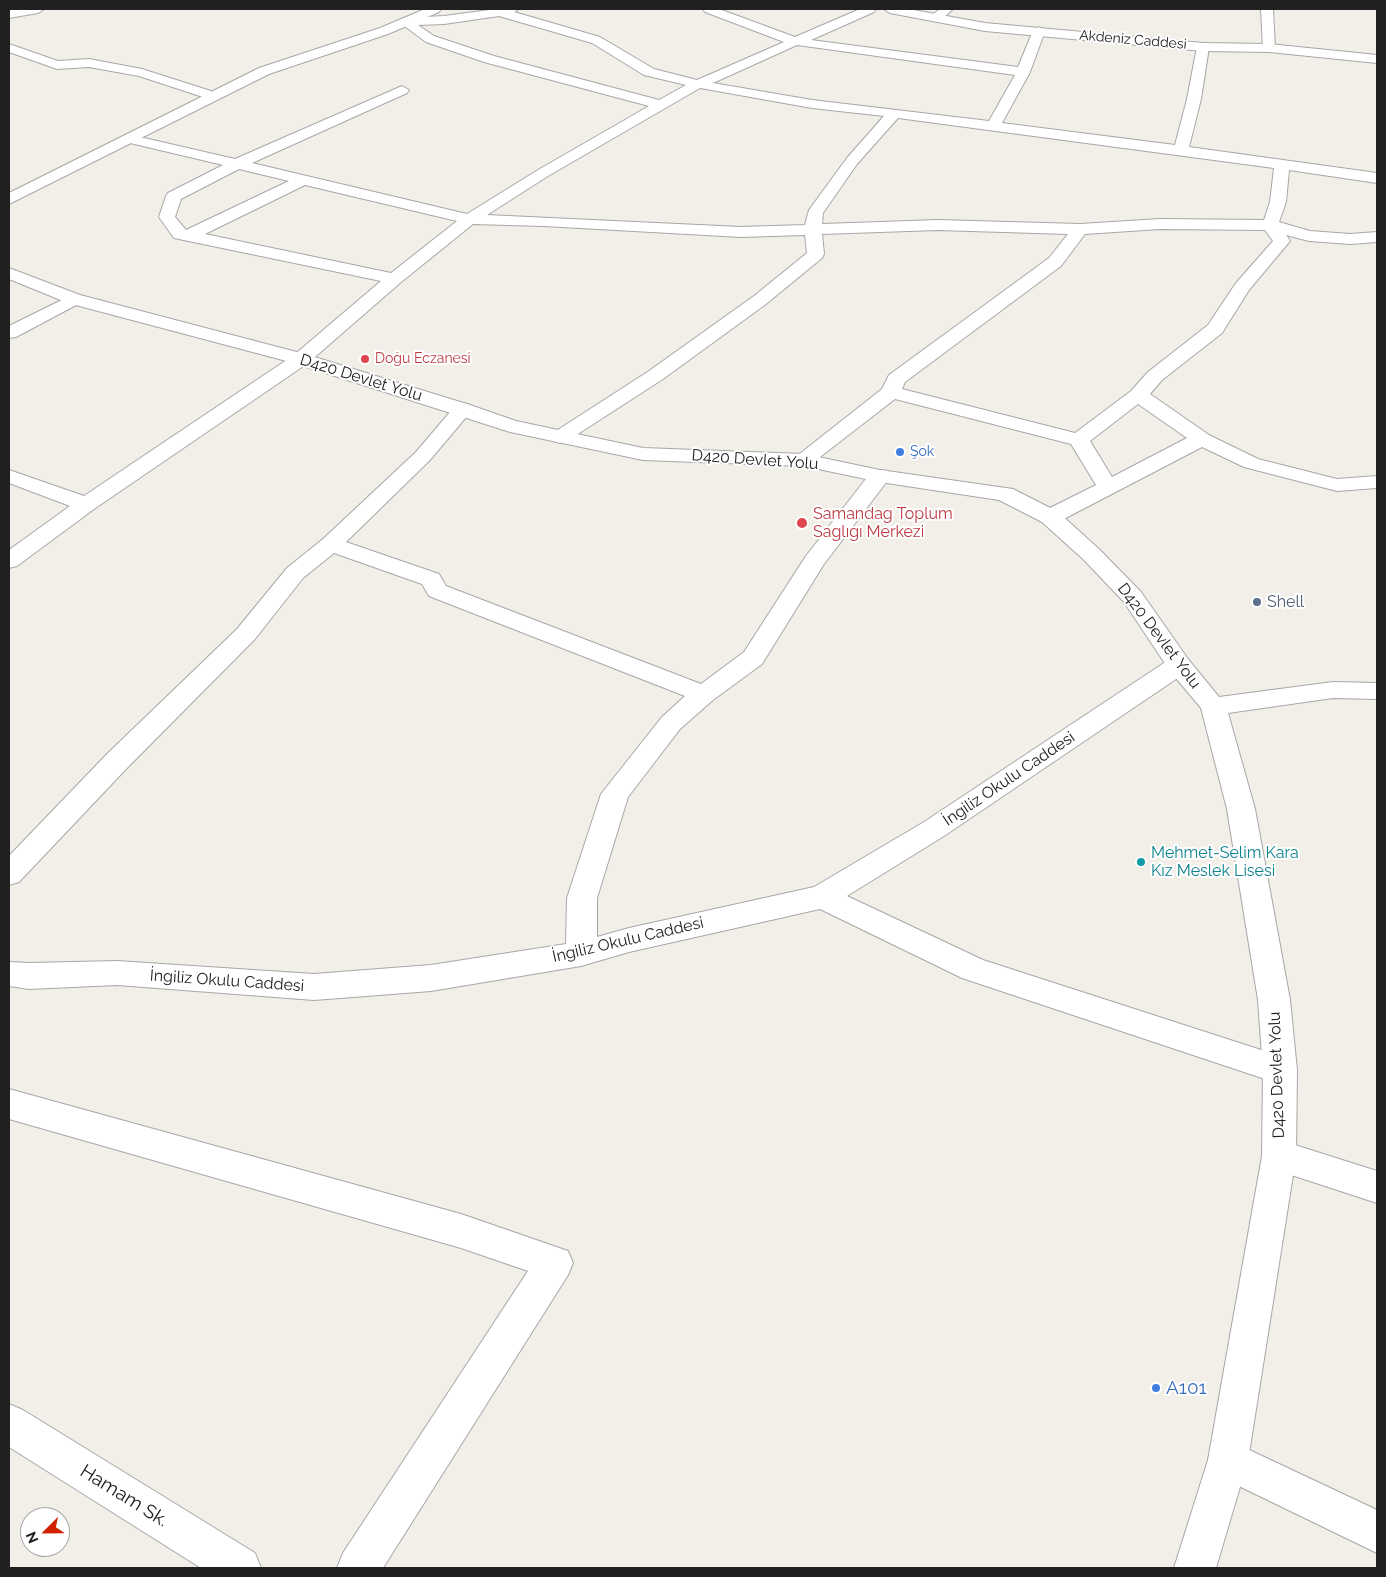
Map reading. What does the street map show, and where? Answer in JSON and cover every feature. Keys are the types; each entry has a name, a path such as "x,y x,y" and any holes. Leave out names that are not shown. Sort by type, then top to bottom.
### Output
{"street":[{"path":"9,14 38,9"},
{"path":"9,199 264,71 384,31 435,9"},
{"path":"709,9 793,41 1023,72"},
{"path":"9,561 86,504 300,359 394,279 469,219 543,173 698,84 870,9"},
{"name":"Akdeniz Caddesi","path":"890,9 986,26 1203,47 1269,48 1377,59"},
{"path":"936,18 947,9"},
{"path":"1267,9 1269,48"},
{"path":"405,22 444,20 506,10 596,40 649,72 698,84 812,104 1181,150 1377,178"},
{"path":"405,22 430,39 489,59 661,105"},
{"path":"993,126 1023,72 1039,31"},
{"path":"1181,150 1194,99 1203,47"},
{"path":"9,48 58,65 89,63 142,73 212,96"},
{"path":"394,279 180,234 167,217 174,196 239,163 402,90"},
{"path":"560,437 656,375 767,294 816,254 813,229 815,213 852,161 894,113"},
{"path":"130,138 305,179 407,206 469,219 544,220 741,232 938,225 1080,229 1160,224 1270,225 1309,236 1350,239 1377,237"},
{"path":"1270,225 1278,202 1282,164"},
{"path":"188,236 305,179"},
{"path":"1079,440 1138,395 1155,376 1215,328 1242,287 1282,240 1270,225"},
{"path":"804,460 891,392 896,379 1055,262 1080,229"},
{"name":"D420 Devlet Yolu","path":"9,273 74,300 300,359 463,409 510,426 643,454 804,460 880,476 1005,494 1050,517 1091,554 1133,597 1179,666 1213,706 1241,809 1274,1000 1280,1070 1279,1156 1228,1460 1195,1568"},
{"path":"9,333 74,300"},
{"path":"891,392 1079,440 1108,487"},
{"path":"1138,395 1202,440 1251,463 1337,485 1377,482"},
{"path":"9,874 117,761 246,634 294,574 331,544 424,456 463,409"},
{"path":"1050,517 1202,440"},
{"path":"9,476 86,504"},
{"path":"581,954 582,898 615,794 671,723 704,694 753,658 814,561 880,476"},
{"path":"331,544 431,579 437,591 704,694"},
{"name":"İngiliz Okulu Caddesi","path":"15,982 117,973 314,987 431,978 581,954 629,940 822,896 934,829 1179,666"},
{"path":"1213,706 1333,690 1377,691"},
{"path":"822,896 973,969 1280,1070"},
{"path":"9,1104 461,1231 555,1263 358,1568"},
{"path":"1279,1156 1377,1187"},
{"name":"Hamam Sk.","path":"9,1424 240,1568"},
{"path":"1228,1460 1377,1532"}],"place":[{"name":"Doğu Eczanesi","path":"365,359"},
{"name":"Şok","path":"900,452"},
{"name":"Samandag Toplum Saglıgı Merkezi","path":"802,523"},
{"name":"Shell","path":"1257,602"},
{"name":"Mehmet-Selim Kara Kız Meslek Lisesi","path":"1141,862"},
{"name":"A101","path":"1156,1388"}]}
